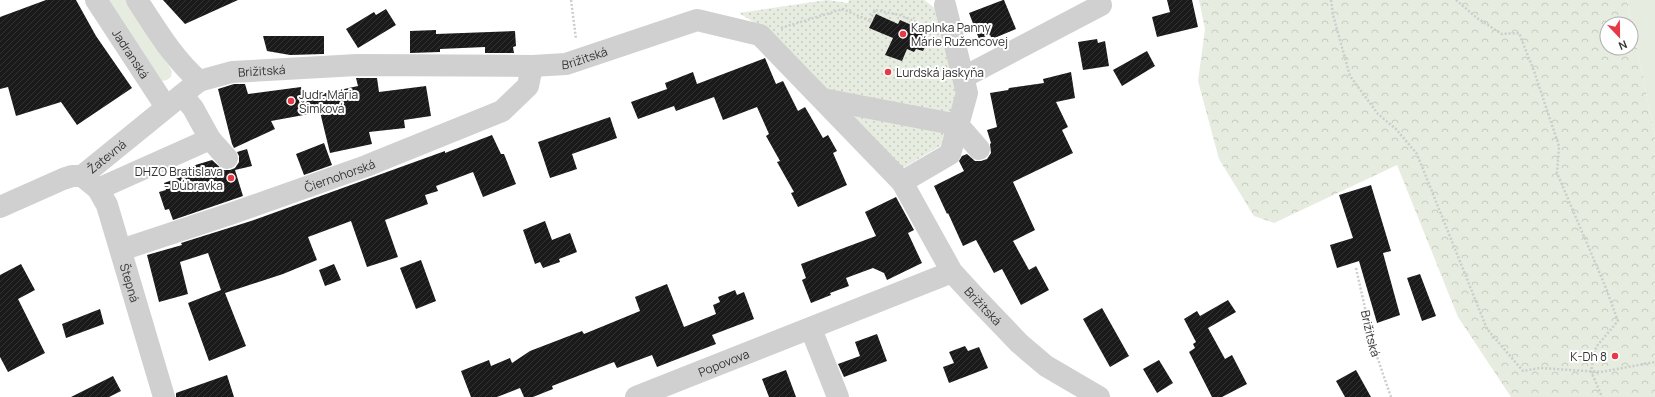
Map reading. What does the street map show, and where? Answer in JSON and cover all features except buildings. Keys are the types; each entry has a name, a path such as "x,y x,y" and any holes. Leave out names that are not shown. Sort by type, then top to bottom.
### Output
{"street":[{"name":"Jadranská","path":"96,0 174,101 193,108 210,139 227,158"},
{"path":"137,0 172,53 184,68 199,81"},
{"path":"902,182 950,154 967,93 945,5"},
{"path":"964,77 1101,5"},
{"name":"Brižitská","path":"199,81 232,72 357,65 532,66 566,64 697,20 760,35 902,182 952,272 1019,343 1046,366 1099,397"},
{"name":"Čiernohorská","path":"121,250 233,213 366,166 502,111 528,86 532,66"},
{"name":"Žatevná","path":"0,207 72,176 90,182 174,101 199,81"},
{"path":"823,99 958,125 979,148"},
{"path":"90,182 210,139"},
{"name":"Štepná","path":"90,182 107,205 164,397"},
{"name":"Popovova","path":"636,397 952,272"},
{"path":"811,329 838,397"}],"path":[{"path":"566,64 577,41 571,0"},
{"path":"1331,0 1332,15 1350,76 1378,114 1396,129 1417,154 1487,329 1508,356 1523,371 1540,368 1601,372 1655,362"},
{"path":"1456,0 1477,18 1502,34 1519,33 1534,71 1559,146 1558,174 1606,288 1618,321 1596,348 1591,371 1602,397"},
{"path":"760,35 843,9 871,21 875,10 900,15 923,25 940,19 945,5"},
{"name":"Brižitská","path":"1356,268 1374,348 1391,397"}],"green space":[{"path":"108,0 126,0 172,71 171,77 162,81"},
{"path":"827,0 848,3 849,0 924,0 945,16 959,91 940,146 903,168 763,28 739,13"},
{"path":"1199,0 1627,0 1630,16 1599,16 1599,56 1639,56 1655,136 1655,397 1511,397 1458,317 1397,165 1274,223 1254,216 1219,159 1198,81 1205,29"},
{"path":"1627,0 1655,0 1655,136 1639,56 1639,16 1630,16"}],"place":[{"name":"Kaplnka Panny Márie Ružencovej","path":"903,34"},
{"name":"Lurdská jaskyňa","path":"888,72"},
{"name":"Judr. Mária Šimková","path":"291,101"},
{"name":"DHZO Bratislava - Dúbravka","path":"231,178"},
{"name":"K-Dh 8","path":"1615,356"}]}
